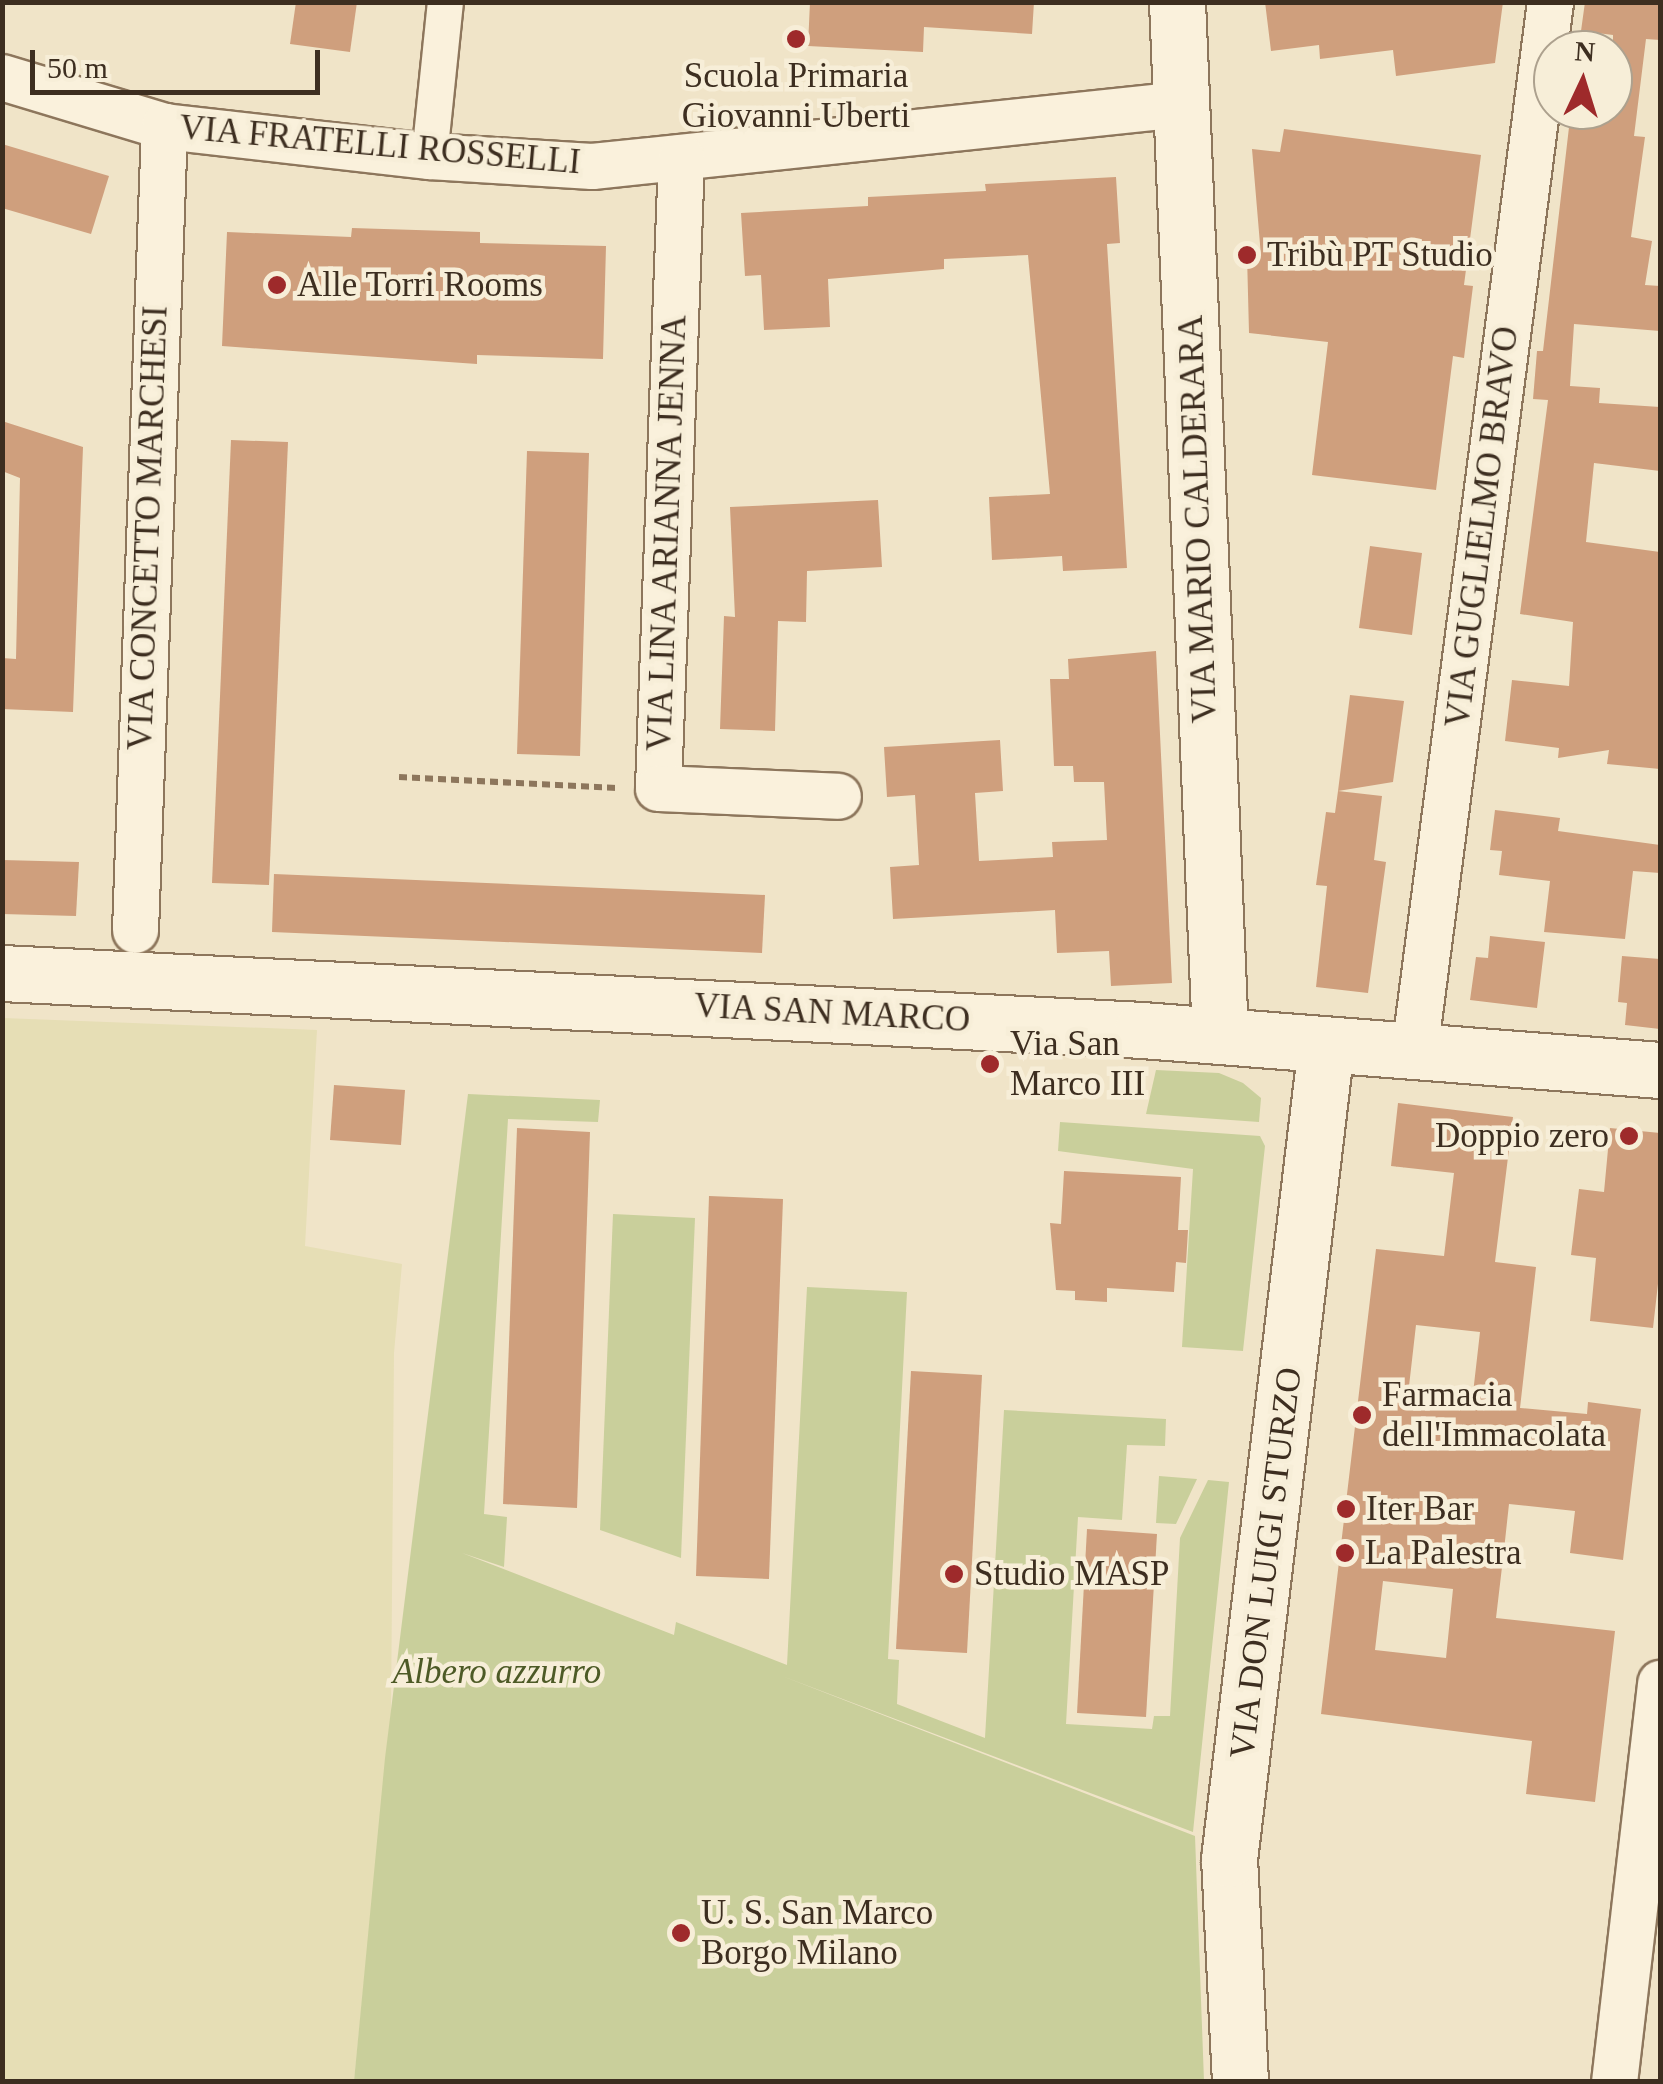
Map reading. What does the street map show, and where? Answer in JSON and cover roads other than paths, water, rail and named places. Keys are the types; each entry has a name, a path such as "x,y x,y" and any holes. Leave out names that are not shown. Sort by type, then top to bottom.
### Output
{"street":[{"path":"429,156 445,2"},
{"name":"VIA MARIO CALDERARA","path":"1177,2 1220,1036"},
{"name":"VIA GUGLIELMO BRAVO","path":"1414,1052 1550,2"},
{"name":"VIA FRATELLI ROSSELLI","path":"2,77 164,126 429,156 592,166 1181,104"},
{"name":"VIA CONCETTO MARCHESI","path":"135,930 164,126"},
{"name":"VIA LINA ARIANNA JENNA","path":"682,157 658,788 838,796"},
{"name":"VIA SAN MARCO","path":"2,974 1220,1036 1660,1070"},
{"name":"VIA DON LUIGI STURZO","path":"1240,2082 1229,1859 1326,1045"},
{"path":"1614,2082 1660,1683"}],"place":[{"name":"Scuola Primaria Giovanni Uberti","path":"796,39"},
{"name":"Tribù PT Studio","path":"1247,255"},
{"name":"Alle Torri Rooms","path":"277,285"},
{"name":"Via San Marco III","path":"990,1064"},
{"name":"Doppio zero","path":"1629,1136"},
{"name":"Farmacia dell'Immacolata","path":"1362,1415"},
{"name":"Iter Bar","path":"1346,1509"},
{"name":"La Palestra","path":"1345,1553"},
{"name":"Studio MASP","path":"954,1574"},
{"name":"U. S. San Marco Borgo Milano","path":"681,1933"}],"park label":[{"name":"Albero azzurro","path":"497,1672"}]}
